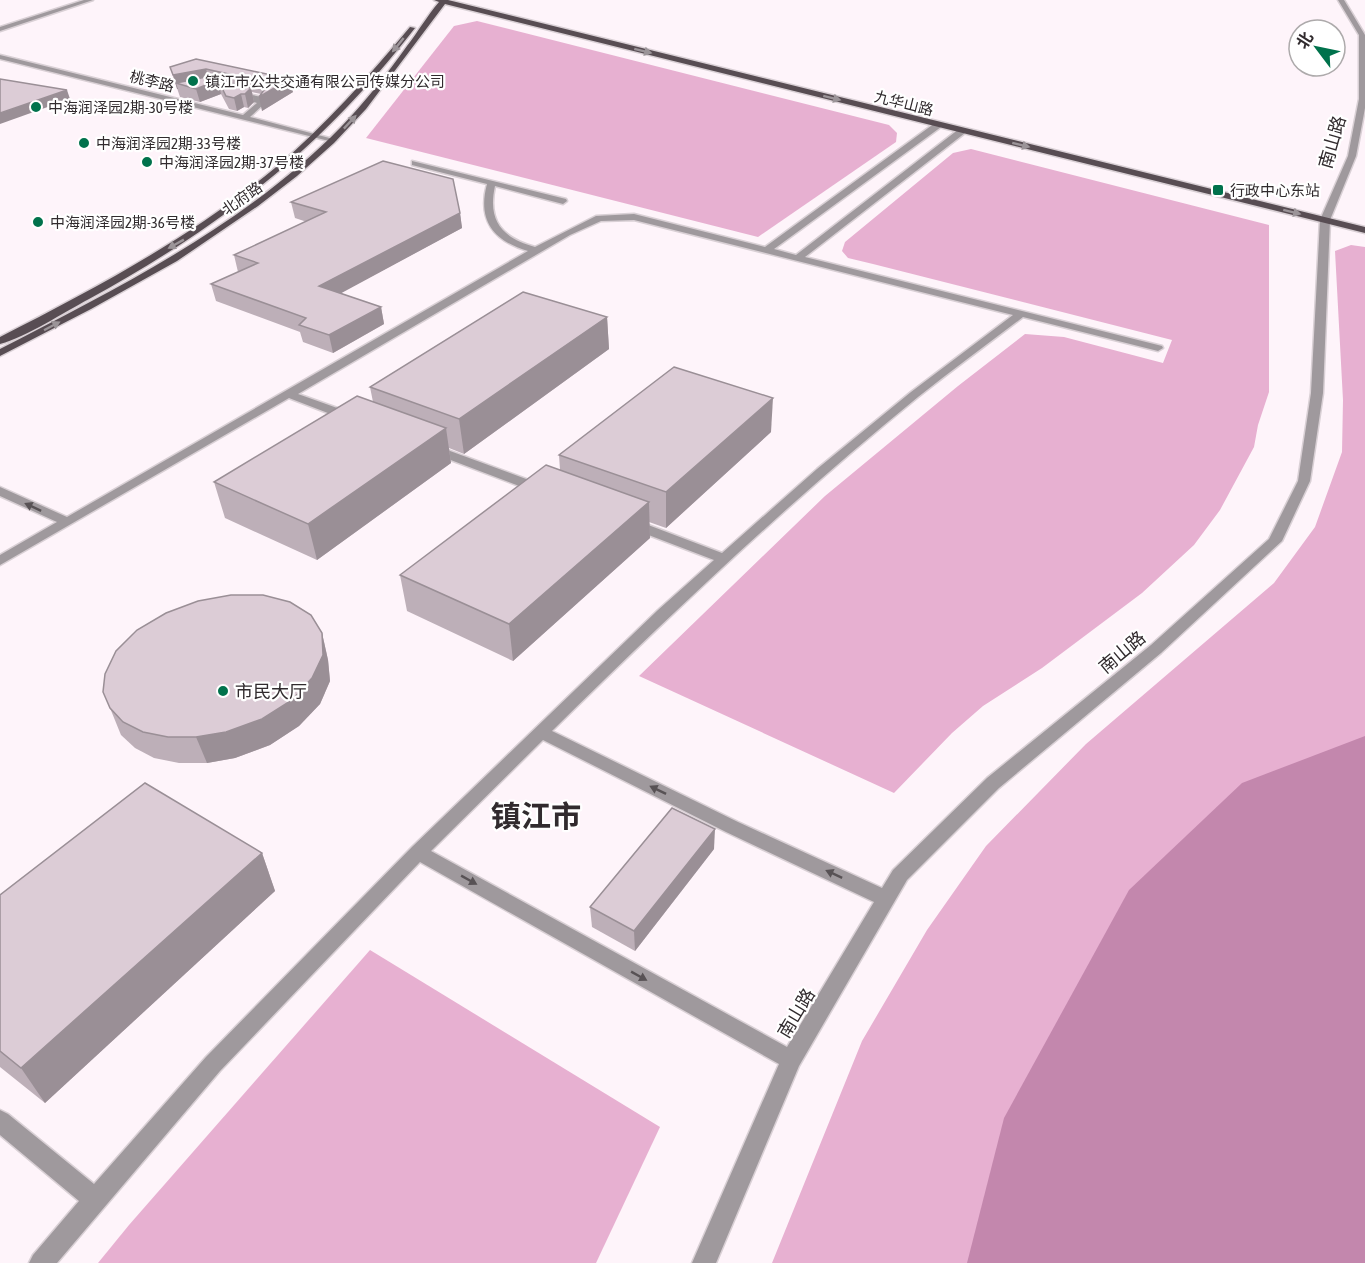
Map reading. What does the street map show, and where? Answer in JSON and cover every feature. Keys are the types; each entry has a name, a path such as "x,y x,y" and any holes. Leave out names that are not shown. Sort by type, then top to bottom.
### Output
{"main road":[{"name":"九华山路","path":"440,0 962,131 1327,213 1365,230"},
{"name":"北府路","path":"0,341 191,236 258,186 315,136 373,76 440,0"},
{"name":"北府路","path":"0,353 132,284 212,236 274,193 333,140 387,78 440,0"},
{"name":"九华山路","path":"471,0 1078,149"}],"street":[{"path":"0,28 90,0"},
{"name":"南山路","path":"704,1263 791,1060 900,875 993,783 1156,649 1275,541 1304,481 1317,393 1327,213 1352,156 1363,99 1362,35 1341,0"},
{"name":"桃李路","path":"0,57 333,140"},
{"path":"224,90 259,99 261,103 245,118"},
{"path":"161,97 182,91"},
{"path":"768,249 938,125"},
{"path":"799,258 962,131"},
{"path":"415,163 563,201"},
{"path":"492,183 487,204 496,228 506,239 537,251"},
{"path":"0,561 537,251 599,218 634,217 1158,348"},
{"path":"41,1263 213,1064 418,852 663,613 723,558 915,394 1021,314"},
{"path":"288,394 366,423"},
{"path":"422,444 556,495"},
{"path":"0,491 67,522"},
{"path":"622,520 723,558"},
{"path":"541,732 732,827 887,899"},
{"path":"418,852 791,1060"},
{"path":"0,1121 96,1200"}],"shaded area":[{"path":"477,21 889,125 897,133 896,142 758,237 366,138 454,26"},
{"path":"971,149 1269,225 1269,392 1258,425 1254,447 1220,510 1194,545 1142,593 1042,668 983,706 952,733 894,793 639,676 825,496 1025,334 1064,337 1163,363 1172,340 848,258 842,251 845,242 953,153"},
{"path":"1351,245 1365,247 1365,1263 772,1263 862,1041 927,930 986,846 1086,744 1274,583 1315,527 1342,452 1343,400 1335,251"},
{"path":"1365,736 1365,1263 967,1263 1004,1118 1129,890 1242,783"},
{"path":"370,950 660,1127 596,1263 98,1263 129,1225"}],"building":[{"path":"196,59 290,79 259,97 264,90 260,81 206,69 173,75 170,67"},
{"path":"206,77 251,88 245,94 234,98 226,96 218,80 196,89 176,83"},
{"path":"0,79 67,90 0,113"},
{"path":"383,161 453,179 460,213 319,286 381,307 329,335 299,325 306,318 211,284 258,263 234,255 326,212 291,202"},
{"path":"523,292 607,317 459,419 370,387"},
{"path":"674,367 773,398 666,492 559,455"},
{"path":"357,396 446,428 308,524 214,482"},
{"path":"546,465 649,502 509,624 400,575"},
{"name":"市民大厅","path":"231,595 263,595 290,602 311,615 322,633 323,655 312,678 292,700 262,719 226,732 196,737 168,737 143,732 123,722 110,708 103,692 105,674 116,651 137,630 166,613 198,601"},
{"path":"145,783 262,853 21,1068 0,1051 0,895"},
{"path":"672,808 715,829 634,931 590,907"}],"place":[{"name":"镇江市公共交通有限公司传媒分公司","path":"193,81"},
{"name":"中海润泽园2期-30号楼","path":"36,107"},
{"name":"中海润泽园2期-33号楼","path":"84,143"},
{"name":"中海润泽园2期-37号楼","path":"147,162"},
{"name":"行政中心东站","path":"1218,190"},
{"name":"中海润泽园2期-36号楼","path":"38,222"},
{"name":"市民大厅","path":"223,691"}],"district":[{"name":"镇江市","path":"536,816"}]}
